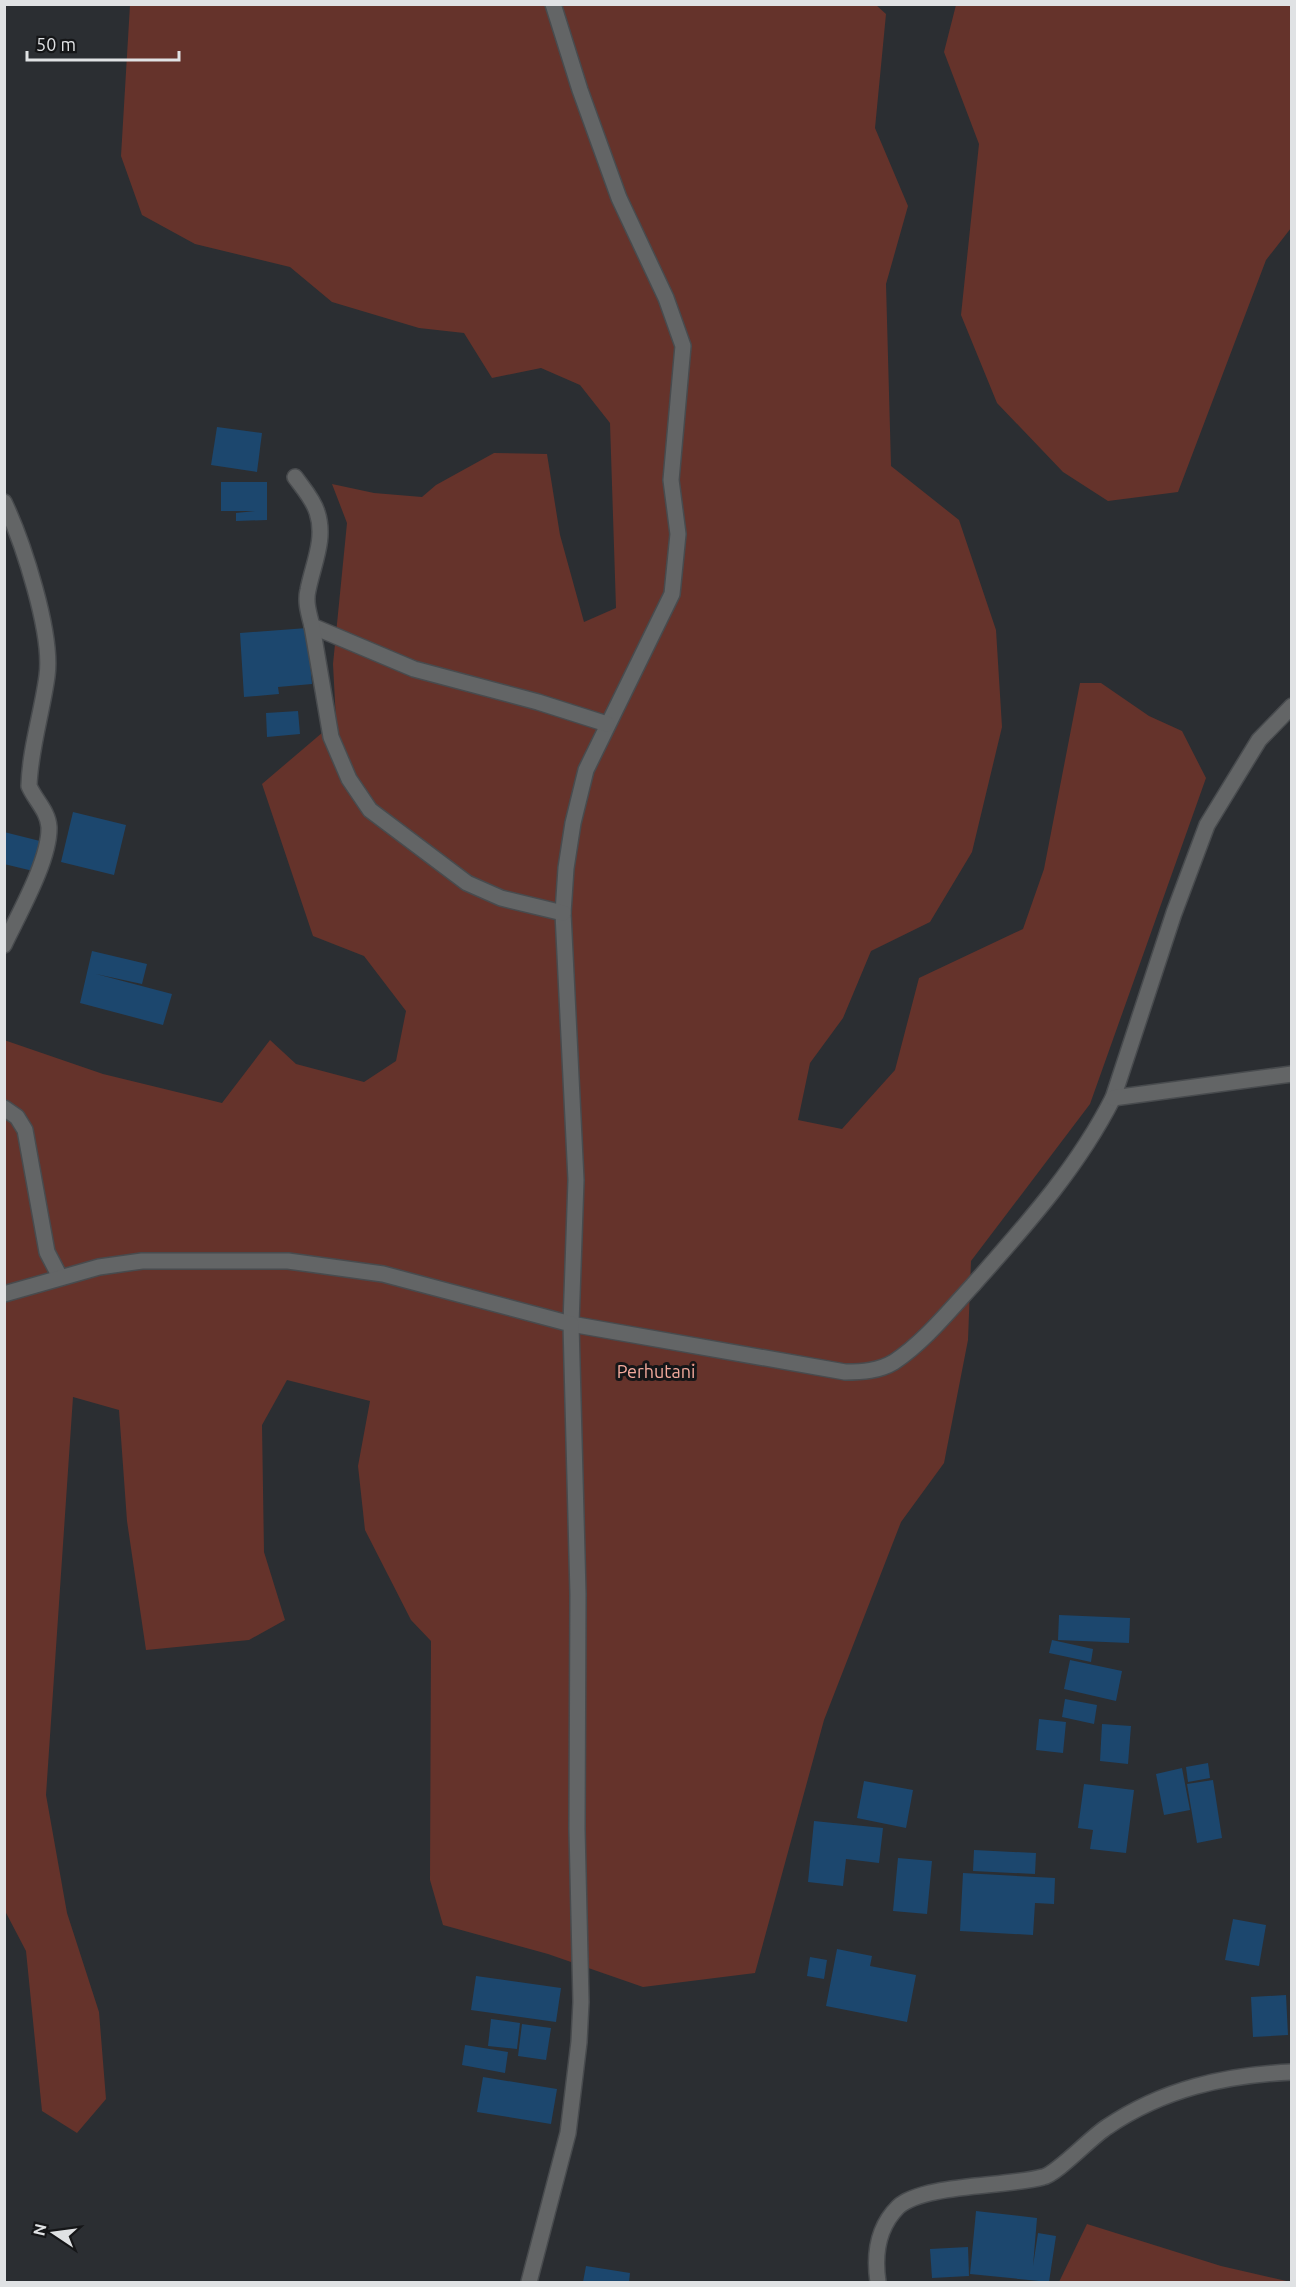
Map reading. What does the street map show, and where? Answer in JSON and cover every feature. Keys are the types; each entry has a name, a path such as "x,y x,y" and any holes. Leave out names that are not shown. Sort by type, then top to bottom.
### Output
{"street":[{"path":"529,2283 568,2133 579,2042 581,2002 577,1829 578,1594 571,1324 576,1180 562,913 573,823 586,770 607,724 640,664 672,594 678,534 671,480 683,346 666,298 619,198 580,90 553,4"},
{"path":"295,477 313,503 320,527 317,561 308,591 307,605 331,737 349,779 370,810 467,883 501,898 562,913"},
{"path":"4,502 17,530 46,636 47,675 29,786 45,810 49,828 38,874 4,945"},
{"path":"312,626 414,669 538,702 607,724"},
{"path":"4,1294 99,1267 142,1261 288,1261 382,1274 571,1324 845,1371 868,1372 892,1363 918,1343 1032,1219 1069,1171 1098,1127 1113,1098 1174,913 1207,825 1259,740 1292,706"},
{"path":"1113,1098 1292,1074"},
{"path":"4,1108 17,1117 25,1130 47,1252 60,1277"},
{"path":"878,2283 874,2258 884,2225 899,2206 908,2201 925,2193 995,2186 1045,2177 1106,2127 1146,2102 1197,2084 1260,2073 1292,2072"}],"green space":[{"name":"Perhutani","path":"130,5 876,5 886,14 875,128 908,206 886,284 891,466 959,520 996,630 1002,727 972,852 930,922 871,951 843,1018 810,1063 798,1120 842,1129 895,1070 919,978 1023,929 1044,869 1080,683 1101,683 1149,716 1182,731 1206,778 1090,1104 971,1261 968,1340 944,1463 901,1522 824,1720 755,1973 643,1987 548,1954 443,1925 430,1880 431,1641 411,1620 365,1530 358,1466 370,1401 287,1380 262,1425 264,1552 285,1620 249,1640 146,1650 127,1521 119,1410 73,1397 46,1795 67,1913 99,2012 106,2099 77,2133 42,2111 26,1951 4,1909 4,1040 103,1074 222,1103 270,1040 296,1064 364,1082 396,1061 406,1011 364,956 313,936 262,784 336,721 333,664 347,523 332,484 374,493 422,497 436,485 494,453 547,454 560,535 584,622 616,608 610,423 580,385 541,368 492,378 464,333 419,328 332,302 290,267 195,244 142,215 121,156"},
{"path":"956,5 1291,5 1291,228 1266,260 1178,492 1108,501 1063,472 997,403 961,315 979,144 944,52"},
{"path":"1087,2224 1221,2266 1291,2282 1059,2282"}],"building":[{"path":"217,427 262,433 257,472 211,465"},
{"path":"221,482 267,482 267,520 236,521 236,513 255,511 221,511"},
{"path":"307,628 312,684 278,687 279,694 244,697 240,633"},
{"path":"298,711 300,734 267,737 266,713"},
{"path":"73,812 126,825 114,875 61,862"},
{"path":"4,832 40,841 33,871 4,864"},
{"path":"92,951 147,964 142,984 96,974 172,994 163,1025 80,1003"},
{"path":"1059,1615 1130,1618 1129,1643 1058,1640"},
{"path":"1052,1640 1093,1649 1091,1662 1049,1653"},
{"path":"1070,1660 1122,1671 1116,1701 1064,1689"},
{"path":"1065,1699 1097,1705 1094,1724 1062,1717"},
{"path":"1039,1719 1066,1722 1063,1753 1036,1750"},
{"path":"1102,1724 1131,1726 1128,1764 1100,1761"},
{"path":"1208,1763 1210,1778 1188,1782 1186,1767"},
{"path":"1182,1768 1190,1810 1164,1815 1156,1774"},
{"path":"1213,1780 1222,1838 1197,1843 1187,1784"},
{"path":"864,1781 913,1790 906,1828 857,1818"},
{"path":"1084,1784 1134,1790 1126,1853 1090,1849 1093,1830 1078,1828"},
{"path":"814,1821 883,1828 879,1863 846,1859 843,1886 808,1882"},
{"path":"974,1850 1036,1853 1035,1874 973,1871"},
{"path":"898,1858 932,1861 927,1914 893,1911"},
{"path":"963,1873 1055,1878 1054,1904 1035,1903 1033,1935 960,1931"},
{"path":"1233,1919 1266,1925 1259,1966 1225,1960"},
{"path":"837,1949 872,1956 870,1966 916,1975 907,2022 826,2006"},
{"path":"810,1957 827,1960 824,1979 807,1976"},
{"path":"476,1976 561,1988 556,2022 471,2010"},
{"path":"1286,1995 1288,2035 1253,2037 1251,1997"},
{"path":"491,2019 520,2023 517,2049 488,2046"},
{"path":"522,2024 551,2028 546,2060 518,2056"},
{"path":"465,2045 508,2052 505,2073 462,2065"},
{"path":"483,2077 557,2089 551,2124 477,2112"},
{"path":"976,2211 1037,2218 1033,2266 1038,2233 1056,2236 1049,2282 970,2274"},
{"path":"968,2247 969,2276 932,2278 930,2249"},
{"path":"586,2266 630,2273 629,2282 583,2282"}]}
